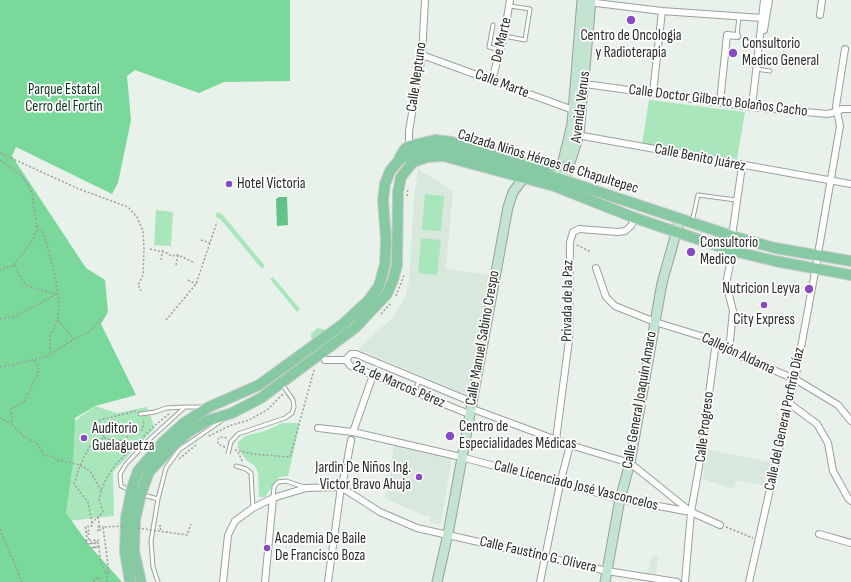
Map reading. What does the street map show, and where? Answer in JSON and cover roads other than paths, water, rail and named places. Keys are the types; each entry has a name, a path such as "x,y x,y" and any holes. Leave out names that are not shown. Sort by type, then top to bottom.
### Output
{"main road":[{"path":"187,427 232,413 260,398 354,328 387,294 397,265 398,192 401,177 399,160 401,153 435,140 452,142 528,163 565,167"},
{"name":"Calzada Niños Héroes de Chapultepec","path":"409,150 429,147 446,147 526,174"},
{"name":"Calzada Niños Héroes de Chapultepec","path":"401,177 407,167 414,162 428,157 443,156 526,174 559,183 775,248 818,252 851,261"},
{"path":"130,582 125,552 129,523 149,472 187,427 209,407 259,385 332,333 368,301 379,286 386,264 386,240 382,200 385,184 390,171 399,160"},
{"name":"Calzada Niños Héroes de Chapultepec","path":"559,183 635,218 733,251 817,270 851,275"},
{"path":"129,523 141,582"}],"street":[{"name":"Calle Neptuno","path":"409,150 409,131 422,55 425,0"},
{"path":"752,107 764,0"},
{"path":"760,37 764,32 769,0"},
{"path":"820,15 822,0"},
{"path":"586,1 662,11 762,18"},
{"name":"Avenida Venus","path":"559,183 580,135 584,84 586,1"},
{"name":"Avenida Venus","path":"565,167 586,1"},
{"name":"De Marte","path":"492,80 501,50 510,3"},
{"path":"653,93 662,11"},
{"path":"720,102 727,35 737,36"},
{"name":"Calle del General Porfirio Díaz","path":"749,582 790,404 817,270 818,252 840,126 836,112 845,50"},
{"name":"Calle Marte","path":"422,55 582,113"},
{"name":"Calle Doctor Gilberto Bolaños Cacho","path":"584,84 752,107 827,114 842,109 851,109"},
{"name":"Calle Benito Juárez","path":"570,132 742,166 851,184"},
{"path":"732,236 742,166"},
{"name":"Calle Manuel Sabino Crespo","path":"437,582 448,534 508,207 513,192 526,174"},
{"name":"Privada de la Paz","path":"556,440 568,340 570,242 574,232 579,229 618,232 625,231 631,226 635,218"},
{"name":"Calle General Joaquín Amaro","path":"605,582 620,499 630,463 662,283 680,219"},
{"path":"730,351 733,311 726,283 733,251"},
{"name":"Callejón Aldama","path":"596,268 606,297 615,306 704,337 716,342 730,351 795,379 838,405 851,420"},
{"name":"Calle Progreso","path":"685,582 691,512 700,467 716,342"},
{"name":"2a. de Marcos Pérez","path":"355,354 419,380 470,408 414,392 350,365 347,360 349,355 355,354"},
{"path":"326,360 347,360"},
{"path":"354,432 373,375"},
{"path":"790,404 817,424 828,443 833,471 851,501"},
{"path":"470,408 570,445 630,463 691,512 720,525"},
{"name":"Calle Licenciado José Vasconcelos","path":"318,428 354,432 461,457 620,499 691,512"},
{"path":"328,582 341,487 347,466 351,440"},
{"path":"540,582 560,484 570,445"},
{"path":"223,582 228,535 235,521 253,508 272,498 306,488 341,487"},
{"name":"Calle Faustino G. Olivera","path":"341,487 380,512 417,528 607,571 676,582"},
{"path":"265,582 272,498"},
{"path":"819,534 851,543"}],"lane":[{"path":"504,36 524,40 530,9 510,3"},
{"path":"737,36 739,16"},
{"path":"494,25 488,47 501,50"},
{"path":"756,69 770,71"},
{"path":"692,223 698,195 738,200"},
{"path":"414,392 419,380"},
{"path":"228,454 232,441 238,434 290,415 293,411 294,402 288,391 281,383"},
{"path":"158,499 121,486 120,474 126,464 152,437 185,407"},
{"path":"140,414 155,412 166,408 209,407"},
{"path":"158,582 153,567 151,541 158,499 166,468 175,454 186,444 232,413"},
{"path":"236,466 246,469 251,475 253,508"},
{"path":"272,498 274,487 278,482 286,481 306,488"}],"place":[{"name":"Centro de Oncologia y Radioterapia","path":"631,20"},
{"name":"Consultorio Medico General","path":"733,53"},
{"name":"Hotel Victoria","path":"229,184"},
{"name":"Consultorio Medico","path":"691,252"},
{"name":"Nutricion Leyva","path":"809,289"},
{"name":"City Express","path":"764,305"},
{"name":"Centro de Especialidades Médicas","path":"450,436"},
{"name":"Auditorio Guelaguetza","path":"84,438"},
{"name":"Jardin De Niños Ing. Victor Bravo Ahuja","path":"419,477"},
{"name":"Academia De Baile De Francisco Boza","path":"267,548"}],"park label":[{"name":"Parque Estatal Cerro del Fortín","path":"64,98"}]}
